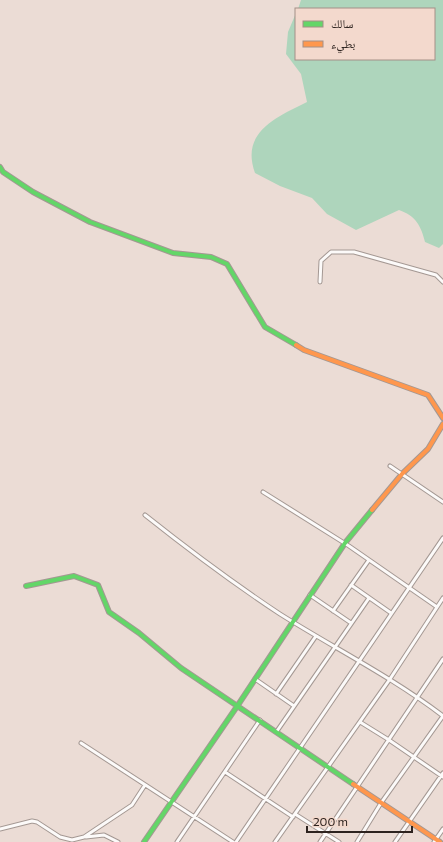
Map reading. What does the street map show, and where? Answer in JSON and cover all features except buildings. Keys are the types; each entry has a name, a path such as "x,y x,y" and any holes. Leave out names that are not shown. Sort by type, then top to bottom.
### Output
{"street":[{"path":"0,167 3,172 33,192 90,222 173,253 211,257 227,264 265,327 304,350 428,395 443,418"},
{"path":"320,282 321,261 331,252 354,252 436,275 443,282"},
{"path":"144,842 238,705 345,543 402,474 428,449 443,424"},
{"path":"390,466 443,502"},
{"path":"263,492 345,543 437,607"},
{"path":"145,515 231,582 334,648 390,679 418,697 443,716 382,803 357,842"},
{"path":"236,842 408,587 443,538"},
{"path":"333,611 369,560"},
{"path":"26,586 74,576 98,585 109,612 139,633 181,668 277,731 437,841 443,829"},
{"path":"351,585 391,613"},
{"path":"310,595 351,623"},
{"path":"277,731 369,598"},
{"path":"275,842 390,679 443,598"},
{"path":"276,694 316,636"},
{"path":"320,842 443,659"},
{"path":"255,679 294,706"},
{"path":"177,842 260,720"},
{"path":"360,722 442,776 395,842"},
{"path":"81,743 233,842"},
{"path":"225,772 266,799 339,842"},
{"path":"84,837 132,804 145,785"},
{"path":"0,829 32,821 60,837 72,840 104,835 118,842"}],"green space":[{"path":"301,0 443,0 443,244 439,248 425,242 422,231 417,222 405,212 399,210 356,230 327,214 312,198 280,186 255,173 252,159 253,147 257,136 273,120 307,102 301,74 286,54 288,32 295,15 295,60 435,60 435,8 298,8"}],"traffic: fast":[{"path":"0,167 3,172 33,192 90,222 173,253 211,257 227,264 265,327 296,345"},
{"path":"144,842 238,705 345,543 372,510"},
{"path":"26,586 74,576 98,585 109,612 139,633 181,668 353,784"}],"traffic: slow":[{"path":"296,345 304,350 428,395 443,418"},
{"path":"372,510 402,474 428,449 443,424"},
{"path":"353,784 440,842"}]}
